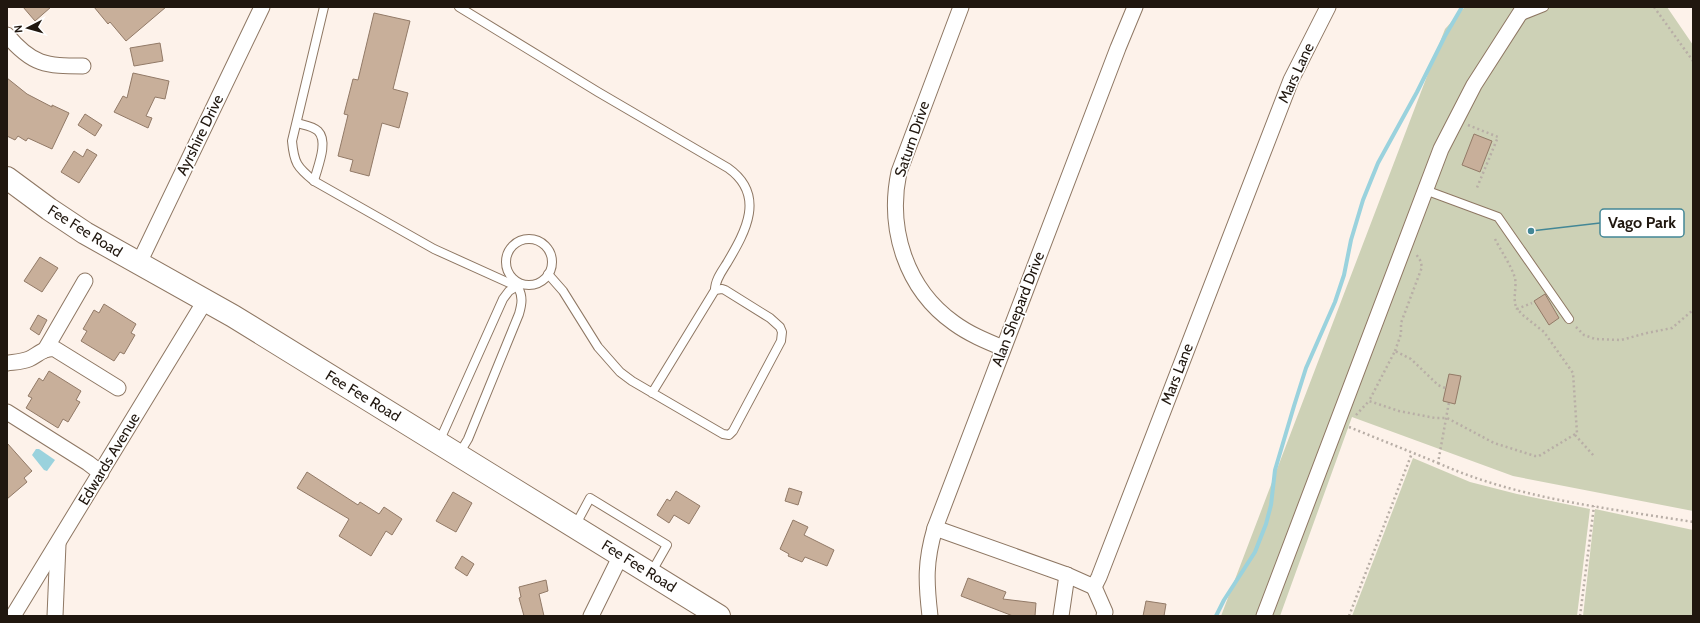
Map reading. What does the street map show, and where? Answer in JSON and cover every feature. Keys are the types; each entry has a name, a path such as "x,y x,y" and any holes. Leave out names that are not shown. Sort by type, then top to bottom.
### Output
{"street":[{"name":"Ayrshire Drive","path":"139,263 262,7"},
{"name":"Saturn Drive","path":"961,7 899,172 896,188 896,220 904,257 920,290 930,302 954,323 968,332 1003,348"},
{"name":"Alan Shepard Drive","path":"930,616 926,570 935,528 1135,7"},
{"name":"Mars Lane","path":"1094,586 1102,569 1291,80 1328,7"},
{"path":"1264,616 1441,149 1474,85 1520,13"},
{"path":"7,35 15,44 36,61 45,64 83,66"},
{"name":"Fee Fee Road","path":"7,178 49,209 86,233 233,316 459,454 719,616"},
{"path":"45,350 85,281"},
{"name":"Edwards Avenue","path":"13,616 205,300"},
{"path":"7,363 30,359 45,350 50,348 55,349 118,388"},
{"path":"7,412 88,463 101,473"},
{"path":"935,528 1094,586 1105,612 1104,616"},
{"path":"55,616 58,542"},
{"path":"591,616 621,555"},
{"path":"1061,616 1067,575"}],"lane":[{"path":"324,7 292,142 293,157 301,170 314,180 434,249 519,285 536,284 543,280 548,274 552,260 546,246 533,239 518,241 508,252 506,267 509,274 519,285 522,296 519,314 468,439 459,454"},
{"path":"459,7 598,92 728,168 745,185 749,196 749,217 742,237 718,279 715,290 652,393"},
{"path":"1520,13 1544,7"},
{"path":"297,123 313,128 318,132 321,138 322,149 314,180"},
{"path":"1425,190 1498,217 1569,319"},
{"path":"548,274 563,291 598,347 616,367 632,381 723,434 729,435 733,431 781,341 782,332 780,327 770,318 725,290 715,290"},
{"path":"439,442 503,298 509,291 519,285"},
{"path":"575,526 590,498 667,545 651,574"}],"path":[{"path":"1654,7 1693,61"},
{"path":"1469,120 1464,123 1498,137 1476,190"},
{"path":"1414,250 1422,267 1401,323 1401,334 1396,351 1369,400 1399,411 1435,418 1447,418 1494,443 1539,456 1575,435 1578,429 1573,373 1544,332 1517,309 1515,303 1516,282 1495,239"},
{"path":"1517,309 1532,303"},
{"path":"1569,319 1578,330 1584,334 1595,339 1613,341 1672,328 1693,310"},
{"path":"1396,351 1412,359 1438,386 1445,388"},
{"path":"1438,463 1449,402"},
{"path":"1345,425 1474,479 1507,489 1594,506 1693,522"},
{"path":"1575,435 1594,456"},
{"path":"1349,616 1412,453"},
{"path":"1580,616 1594,506"}],"green space":[{"path":"1465,7 1667,7 1693,45 1693,511 1513,476 1352,417 1280,616 1221,616 1445,29"},
{"path":"1413,458 1470,482 1517,494 1590,509 1577,616 1352,616"},
{"path":"1595,509 1693,530 1693,616 1583,616"}],"water":[{"path":"36,449 39,449 55,460 47,471 44,470 32,455"}],"building":[{"path":"23,7 51,7 35,21"},
{"path":"94,7 166,7 126,41 110,22 108,24"},
{"path":"374,13 410,21 393,89 408,93 399,128 382,123 369,176 350,171 353,160 338,156 348,115 344,114 353,79 358,80"},
{"path":"160,43 163,61 134,66 130,48"},
{"path":"133,73 169,81 165,99 155,97 146,116 152,118 148,128 114,112 123,96 127,98"},
{"path":"7,78 27,94 52,107 52,105 69,113 52,149 28,138 26,141 18,136 15,140 7,136"},
{"path":"85,114 102,125 95,136 78,125"},
{"path":"1474,134 1492,141 1480,172 1462,165"},
{"path":"87,149 97,155 79,183 61,172 74,151 83,157"},
{"path":"40,257 58,268 42,292 24,281"},
{"path":"1545,294 1559,318 1549,325 1534,301"},
{"path":"104,304 136,324 131,333 135,335 124,354 120,352 114,361 81,341 87,331 83,329 94,310 99,313"},
{"path":"38,315 47,320 39,335 30,329"},
{"path":"49,371 81,391 76,400 80,402 68,422 63,419 58,428 26,408 32,398 28,396 39,378 43,381"},
{"path":"1449,374 1461,376 1455,404 1443,401"},
{"path":"7,443 32,471 24,478 27,482 7,499"},
{"path":"307,472 358,505 360,502 379,514 384,507 402,519 392,535 386,531 371,556 339,536 349,519 297,488"},
{"path":"789,488 802,492 798,505 785,501"},
{"path":"676,491 700,506 689,524 674,515 669,523 657,515 667,499 670,501"},
{"path":"453,492 472,503 456,532 436,521"},
{"path":"793,520 808,527 804,535 834,550 827,566 805,557 802,562 788,556 789,554 780,549"},
{"path":"462,556 474,564 467,576 455,568"},
{"path":"968,578 1006,592 1003,599 1036,603 1035,616 1013,616 961,596"},
{"path":"546,580 548,591 539,594 544,616 524,616 519,598 521,597 519,587"},
{"path":"1146,601 1166,604 1164,616 1143,616"}],"waterway":[{"path":"1216,616 1224,600 1255,552 1266,524 1271,505 1275,470 1294,406 1306,368 1335,302 1344,275 1351,240 1363,200 1378,163 1417,92 1445,36 1462,7"}],"place":[{"name":"Vago Park","path":"1531,231"}]}
